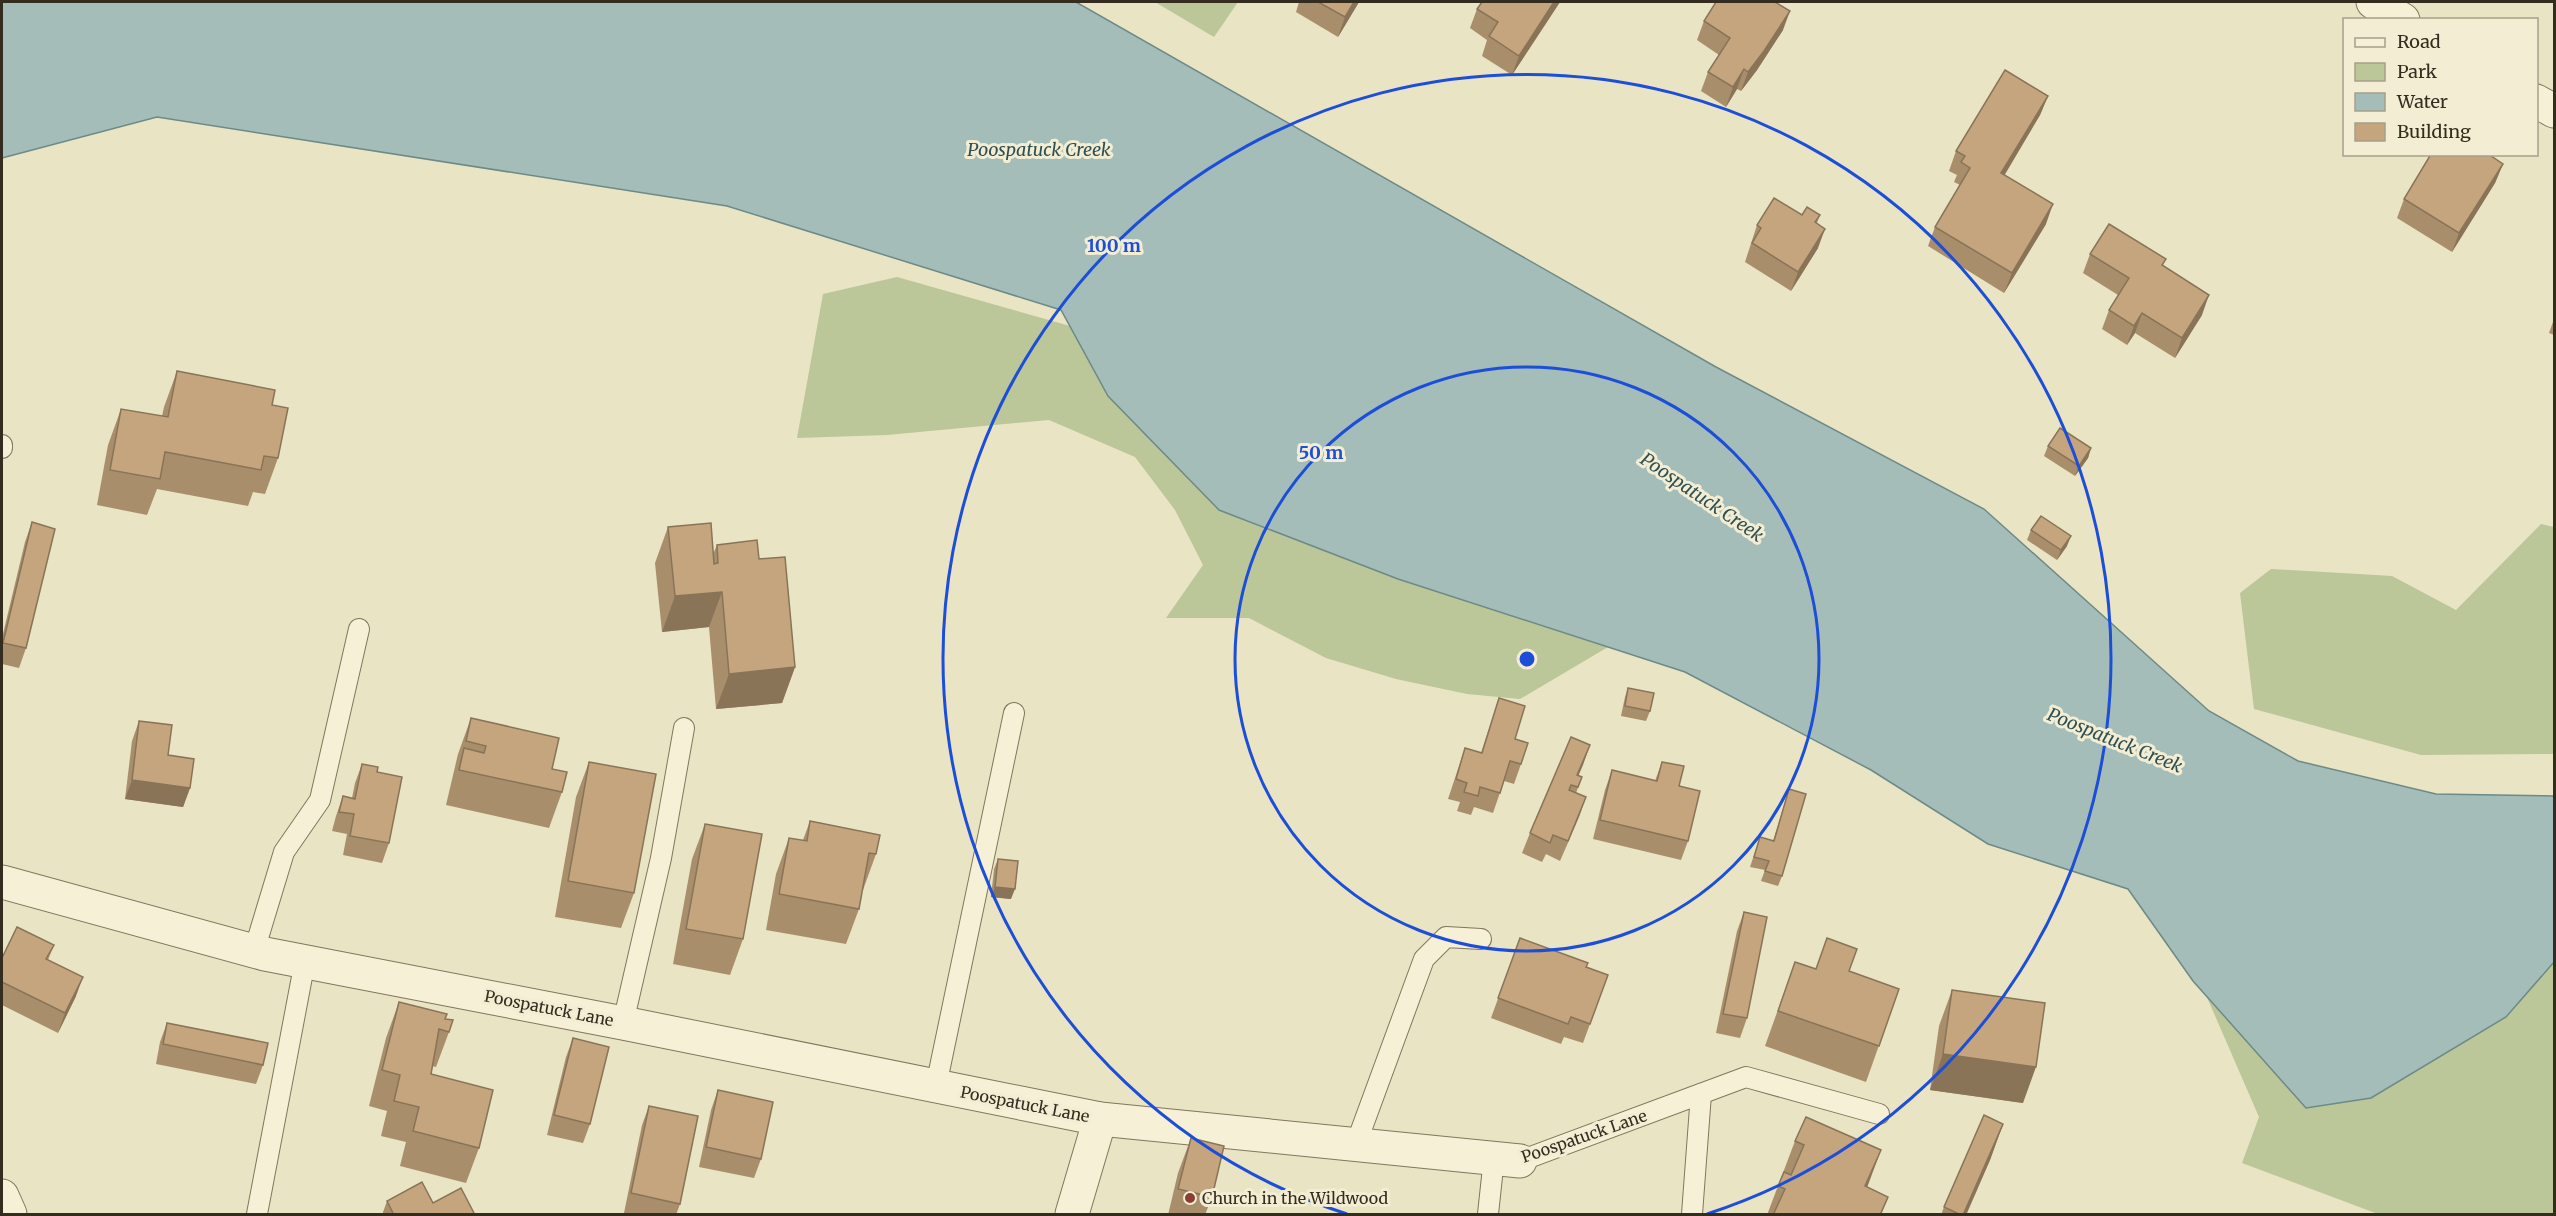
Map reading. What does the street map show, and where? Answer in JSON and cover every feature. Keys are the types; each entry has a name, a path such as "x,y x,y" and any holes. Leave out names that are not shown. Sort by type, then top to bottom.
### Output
{"street":[{"path":"2373,2 2400,18"},
{"path":"2538,101 2554,111"},
{"name":"Poospatuck Lane","path":"2,882 254,951 1100,1119 1507,1159"},
{"name":"Poospatuck Lane","path":"1072,1215 1100,1119"},
{"path":"2,1196 10,1215"}],"lane":[{"path":"254,951 284,852 320,800 359,629"},
{"path":"936,1086 1014,713"},
{"path":"623,1023 661,858 684,728"},
{"path":"1356,1144 1424,959 1446,937 1481,939"},
{"path":"257,1214 305,961"},
{"name":"Poospatuck Lane","path":"1507,1159 1746,1077 1879,1114"},
{"path":"1692,1215 1701,1094"},
{"path":"1488,1215 1507,1159"}],"green space":[{"path":"1155,2 1238,2 1214,37"},
{"path":"897,277 1070,326 1108,396 1219,510 1398,579 1608,647 1520,699 1467,694 1396,679 1326,658 1249,618 1166,618 1203,565 1175,510 1135,457 1049,420 887,435 797,438 823,294"},
{"path":"2541,524 2554,527 2554,754 2421,755 2254,709 2240,593 2271,569 2392,576 2456,610"},
{"path":"2554,962 2554,1214 2378,1214 2242,1163 2259,1117 2206,995 2307,1108 2506,1017"}],"water":[{"name":"Poospatuck Creek","path":"2,2 1076,2 1716,367 1984,509 2209,711 2298,761 2436,794 2554,796 2554,962 2506,1017 2371,1098 2306,1108 2193,981 2128,889 1988,844 1871,770 1685,672 1398,579 1219,510 1108,396 1061,310 727,206 157,117 2,158"}],"building":[{"path":"1318,2 1354,2 1345,17"},
{"path":"1482,2 1554,2 1519,56 1489,36 1498,22 1477,9"},
{"path":"1716,2 1775,2 1790,11 1764,51 1748,72 1744,69 1733,87 1708,72 1730,38 1704,21"},
{"path":"2005,70 2048,96 2001,173 2053,204 2012,273 1935,227 1970,168 1961,162 1965,156 1956,151"},
{"path":"2430,156 2491,156 2503,164 2459,233 2404,199"},
{"path":"1774,198 1802,215 1807,207 1820,215 1815,222 1825,229 1798,272 1752,243 1761,228 1757,225"},
{"path":"2109,224 2166,259 2162,265 2209,295 2182,338 2142,313 2134,326 2109,310 2129,278 2090,254"},
{"path":"177,371 275,390 272,405 288,408 278,458 264,456 261,470 165,452 160,479 110,470 121,409 168,417"},
{"path":"2060,428 2091,448 2079,466 2048,446"},
{"path":"2041,516 2071,536 2061,550 2031,530"},
{"path":"32,522 55,529 26,648 3,643"},
{"path":"711,523 714,564 718,563 717,545 757,540 759,559 785,557 795,667 729,674 722,592 675,596 668,527"},
{"path":"1628,688 1654,693 1650,711 1625,706"},
{"path":"1499,698 1525,706 1515,739 1528,743 1521,764 1510,761 1500,793 1480,787 1478,796 1464,792 1467,783 1456,779 1465,748 1482,753"},
{"path":"471,718 559,738 552,769 567,772 562,792 459,770 464,748 484,753 486,746 466,741"},
{"path":"139,721 172,725 168,755 194,759 190,788 132,780"},
{"path":"1571,737 1590,745 1577,775 1582,777 1578,787 1571,785 1569,790 1586,797 1568,841 1553,835 1550,843 1530,833"},
{"path":"589,762 656,774 634,893 568,881"},
{"path":"1662,762 1684,766 1679,786 1700,791 1688,841 1600,820 1612,770 1657,781"},
{"path":"362,764 378,767 377,772 402,777 389,843 350,836 354,814 339,812 343,796 355,799"},
{"path":"1789,789 1806,794 1782,876 1765,871 1769,861 1754,857 1760,837 1774,841"},
{"path":"810,821 880,835 876,854 869,853 859,909 779,894 789,838 807,841"},
{"path":"705,824 762,834 743,939 686,929"},
{"path":"998,859 1018,861 1015,889 995,887"},
{"path":"1744,912 1767,917 1747,1018 1723,1014"},
{"path":"17,927 54,945 46,959 83,977 65,1013 2,982 2,958"},
{"path":"1520,938 1588,963 1586,967 1608,975 1590,1024 1571,1017 1568,1024 1498,998"},
{"path":"1827,938 1857,949 1849,971 1899,989 1879,1046 1778,1011 1795,962 1816,969"},
{"path":"1952,990 2045,1003 2036,1067 1943,1054"},
{"path":"399,1002 447,1014 445,1019 453,1020 449,1032 439,1029 431,1074 493,1090 479,1148 413,1131 419,1107 394,1101 400,1075 382,1070"},
{"path":"167,1023 268,1043 263,1065 163,1044"},
{"path":"573,1038 609,1047 590,1124 554,1115"},
{"path":"718,1090 773,1102 761,1159 706,1147"},
{"path":"649,1106 698,1116 680,1204 631,1193"},
{"path":"1984,1115 2003,1124 1963,1215 1961,1215 1944,1207"},
{"path":"1806,1117 1881,1150 1865,1186 1888,1197 1880,1215 1773,1215 1785,1189 1778,1186 1784,1172 1791,1175 1804,1145 1795,1141"},
{"path":"1191,1138 1224,1146 1212,1197 1178,1189"},
{"path":"422,1182 433,1203 461,1188 475,1215 394,1215 387,1201"}],"place":[{"name":"Church in the Wildwood","path":"1190,1198"}]}
